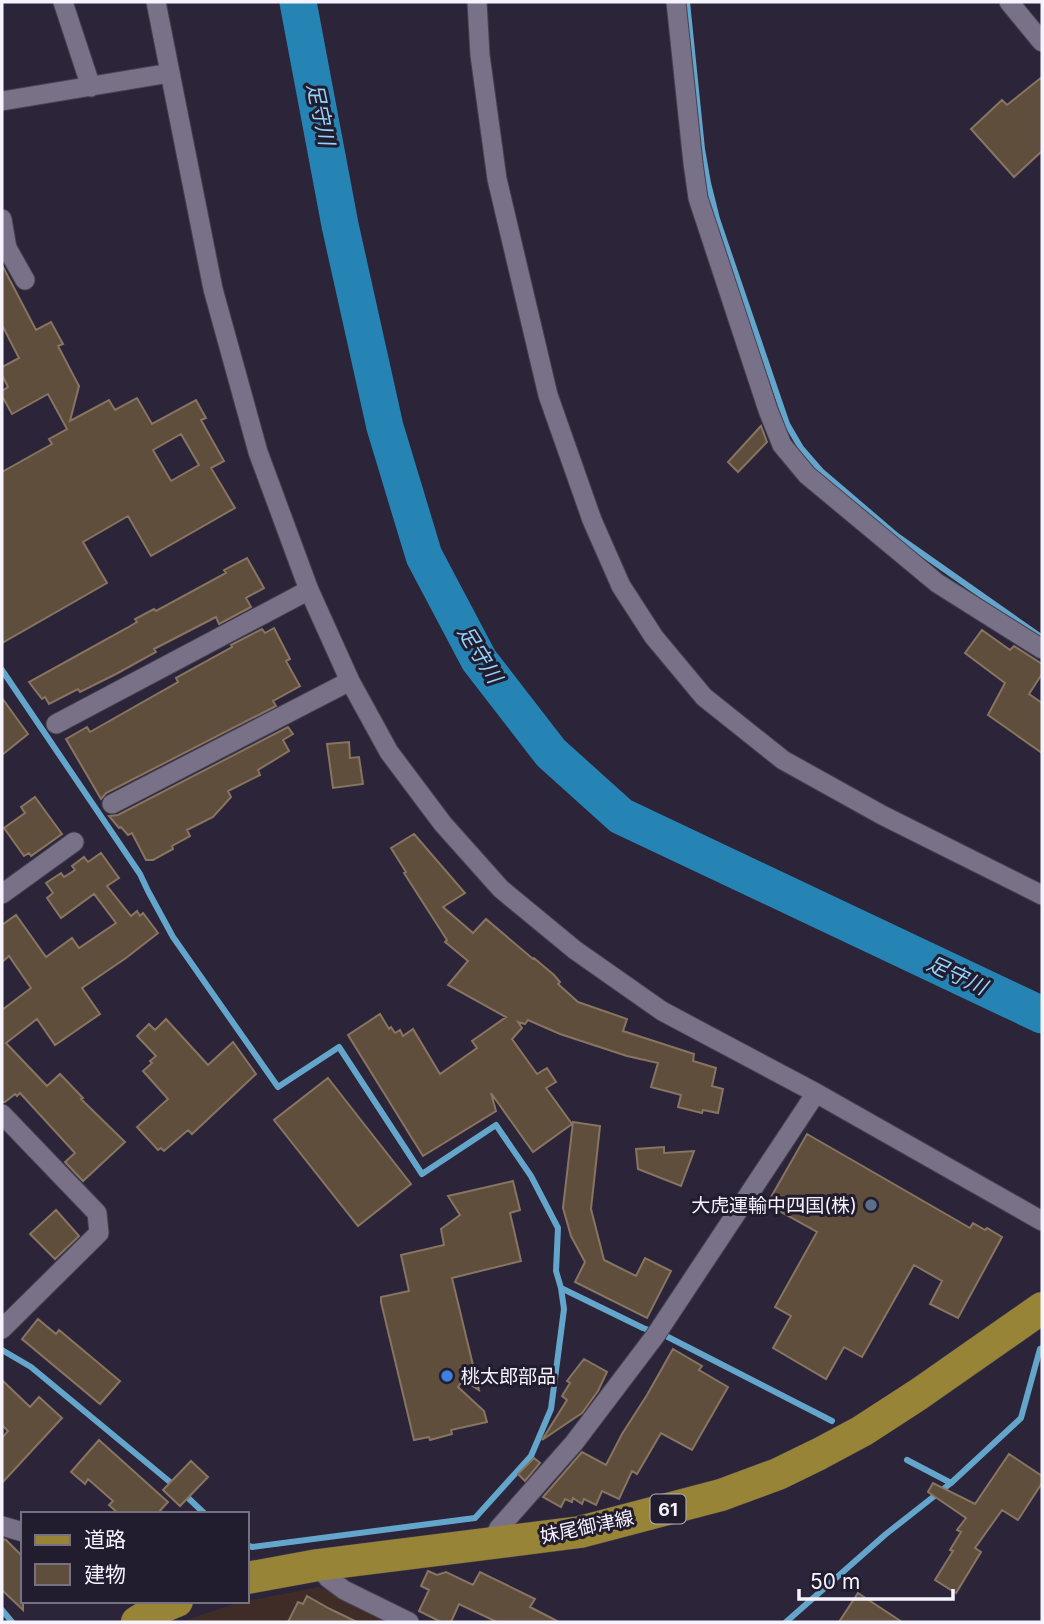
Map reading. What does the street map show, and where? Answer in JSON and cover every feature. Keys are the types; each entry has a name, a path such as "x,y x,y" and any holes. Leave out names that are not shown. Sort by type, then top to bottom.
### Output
{"main road":[{"name":"妹尾御津線","path":"248,1578 318,1565 580,1532 721,1495 778,1474 862,1431 1042,1308"},
{"path":"137,1622 172,1603"}],"street":[{"path":"63,2 91,87"},
{"path":"156,2 213,289 258,452 309,590 350,681 389,752 443,824 501,889 575,950 662,1011 816,1093 1042,1221"},
{"path":"477,2 480,55 497,179 548,395 592,520 621,586 654,637 704,697 783,761 882,815 1042,895"},
{"path":"676,2 698,198 782,445 807,475 937,583 1042,649"},
{"path":"1009,2 1042,42"},
{"path":"2,101 170,73"},
{"path":"2,219 8,248 25,280"},
{"path":"56,724 309,590"},
{"path":"112,804 350,681"},
{"path":"2,894 74,842"},
{"path":"491,1544 499,1528 575,1443 657,1332 816,1093"},
{"path":"2,1114 97,1213 99,1233 2,1329"},
{"path":"2,1526 21,1531"},
{"path":"318,1565 328,1578 344,1590 409,1622"}],"shaded area":[{"path":"319,1587 392,1622 181,1622 248,1601"}],"building":[{"path":"1042,77 1042,151 1014,177 971,129 1002,100 1007,105"},
{"path":"2,265 36,330 51,322 63,344 58,346 79,386 70,421 109,400 115,410 137,398 152,424 196,400 206,418 201,420 224,461 211,468 235,508 151,556 128,516 83,542 107,583 2,643 2,472 52,444 49,439 67,429 48,394 12,414 2,396 2,391 8,387 2,375 2,367 19,358 2,325","holes":["181,434 199,465 171,481 153,450"]},
{"path":"761,426 767,442 738,472 728,462"},
{"path":"247,558 264,588 246,598 251,607 219,624 216,617 154,649 156,652 116,674 49,704 29,682 127,628 137,622 135,619 154,609 156,611 226,573 224,570"},
{"path":"274,628 290,659 286,661 300,686 273,701 276,706 106,793 101,799 66,739 87,727 90,732 178,682 176,678 232,647 231,645 262,629 265,633"},
{"path":"982,630 1010,650 1014,646 1042,664 1042,674 1029,694 1042,703 1042,753 988,715 1005,683 965,653"},
{"path":"2,698 28,734 2,755"},
{"path":"288,727 293,734 283,740 289,751 258,770 260,775 228,791 231,797 213,817 187,830 190,836 153,860 146,860 132,833 128,835 109,816 118,815"},
{"path":"349,742 350,758 359,757 363,784 333,788 327,744"},
{"path":"35,797 62,834 31,856 29,853 24,856 4,828 25,813 21,807"},
{"path":"414,834 465,893 443,907 473,933 486,919 554,975 560,982 558,984 578,1002 627,1019 623,1031 694,1054 693,1061 716,1068 712,1086 723,1089 718,1113 703,1110 702,1113 678,1107 681,1095 651,1087 658,1063 560,1034 528,1020 525,1024 518,1022 522,1028 512,1039 537,1074 547,1068 556,1082 546,1088 572,1124 533,1152 491,1093 496,1111 423,1156 348,1035 380,1014 389,1029 391,1027 395,1033 400,1030 403,1036 413,1029 440,1074 477,1048 472,1041 506,1017 448,985 468,961 445,942 447,940 391,848"},
{"path":"101,853 119,878 107,886 131,916 137,911 140,916 143,913 158,933 82,988 100,1014 55,1045 37,1019 6,1043 47,1086 60,1074 125,1142 83,1181 65,1162 75,1153 20,1093 2,1102 2,1010 31,988 9,956 2,962 2,925 16,915 46,957 72,938 79,948 116,923 94,894 61,918 47,898 53,893 46,883 61,873 64,877 75,870 72,866 84,857 88,862"},
{"path":"166,1019 208,1065 233,1042 256,1074 192,1134 188,1130 164,1151 161,1148 158,1150 137,1127 168,1099 143,1071 156,1056 137,1036 149,1024 155,1030"},
{"path":"328,1078 411,1184 358,1226 274,1120"},
{"path":"573,1122 600,1126 591,1209 604,1260 636,1276 645,1258 671,1271 647,1318 575,1282 585,1262 571,1236 563,1208"},
{"path":"807,1134 970,1228 973,1223 1002,1237 958,1318 930,1304 942,1281 914,1265 862,1357 844,1347 826,1379 773,1348 791,1316 775,1307 817,1232 767,1204"},
{"path":"664,1147 664,1153 694,1151 681,1186 638,1169 636,1149"},
{"path":"513,1181 520,1210 510,1213 521,1261 452,1278 479,1390 463,1380 458,1387 484,1411 487,1422 451,1430 452,1434 430,1440 429,1437 414,1440 381,1297 409,1291 401,1255 444,1245 441,1229 460,1215 448,1196"},
{"path":"56,1210 79,1236 55,1259 30,1234"},
{"path":"38,1319 56,1334 59,1330 120,1381 100,1404 22,1339"},
{"path":"673,1349 702,1366 699,1370 728,1387 692,1450 661,1433 637,1474 632,1471 619,1499 602,1491 596,1505 584,1499 582,1504 573,1498 572,1502 565,1499 561,1507 543,1497 582,1452 606,1465"},
{"path":"584,1359 607,1372 598,1391 582,1413 542,1440 567,1400 562,1396 570,1383 567,1381"},
{"path":"2,1380 30,1407 39,1397 62,1418 2,1483 2,1438 8,1431 2,1425"},
{"path":"99,1440 168,1502 159,1512 117,1512 109,1505 113,1501 88,1479 85,1484 71,1472"},
{"path":"1009,1454 1042,1476 1042,1483 1018,1520 1002,1510 975,1548 981,1552 956,1593 935,1580 953,1551 950,1550 961,1532 957,1530 966,1518 928,1492 933,1483 975,1504"},
{"path":"534,1458 540,1463 525,1481 518,1474"},
{"path":"191,1461 208,1477 180,1506 163,1490"},
{"path":"2,1539 21,1555 23,1610 2,1590"},
{"path":"428,1571 437,1575 446,1572 473,1585 480,1572 535,1599 530,1607 559,1622 497,1622 459,1604 451,1622 441,1622 419,1611 429,1590 421,1586"},
{"path":"858,1593 902,1622 839,1622"},
{"path":"307,1596 357,1622 288,1622 298,1602 303,1604"}],"waterway":[{"name":"足守川","path":"298,2 340,225 385,427 424,556 479,660 551,753 621,816 1042,1015"},
{"path":"687,2 708,183 717,219 787,424 801,448 821,471 897,536 1038,635"},
{"path":"2,670 140,874 173,937 278,1087 339,1047 422,1174 496,1125 531,1176 558,1228 556,1271 564,1309 551,1409 531,1456 475,1518 248,1545"},
{"path":"561,1288 643,1328 668,1337 832,1421"},
{"path":"786,1622 886,1534 951,1483 1021,1418 1042,1348"},
{"path":"2,1350 31,1367 176,1487"},
{"path":"907,1460 951,1483"},
{"path":"184,1494 203,1512"},
{"path":"2,1610 12,1622"}],"place":[{"name":"大虎運輸中四国(株)","path":"871,1205"},
{"name":"桃太郎部品","path":"447,1376"}]}
